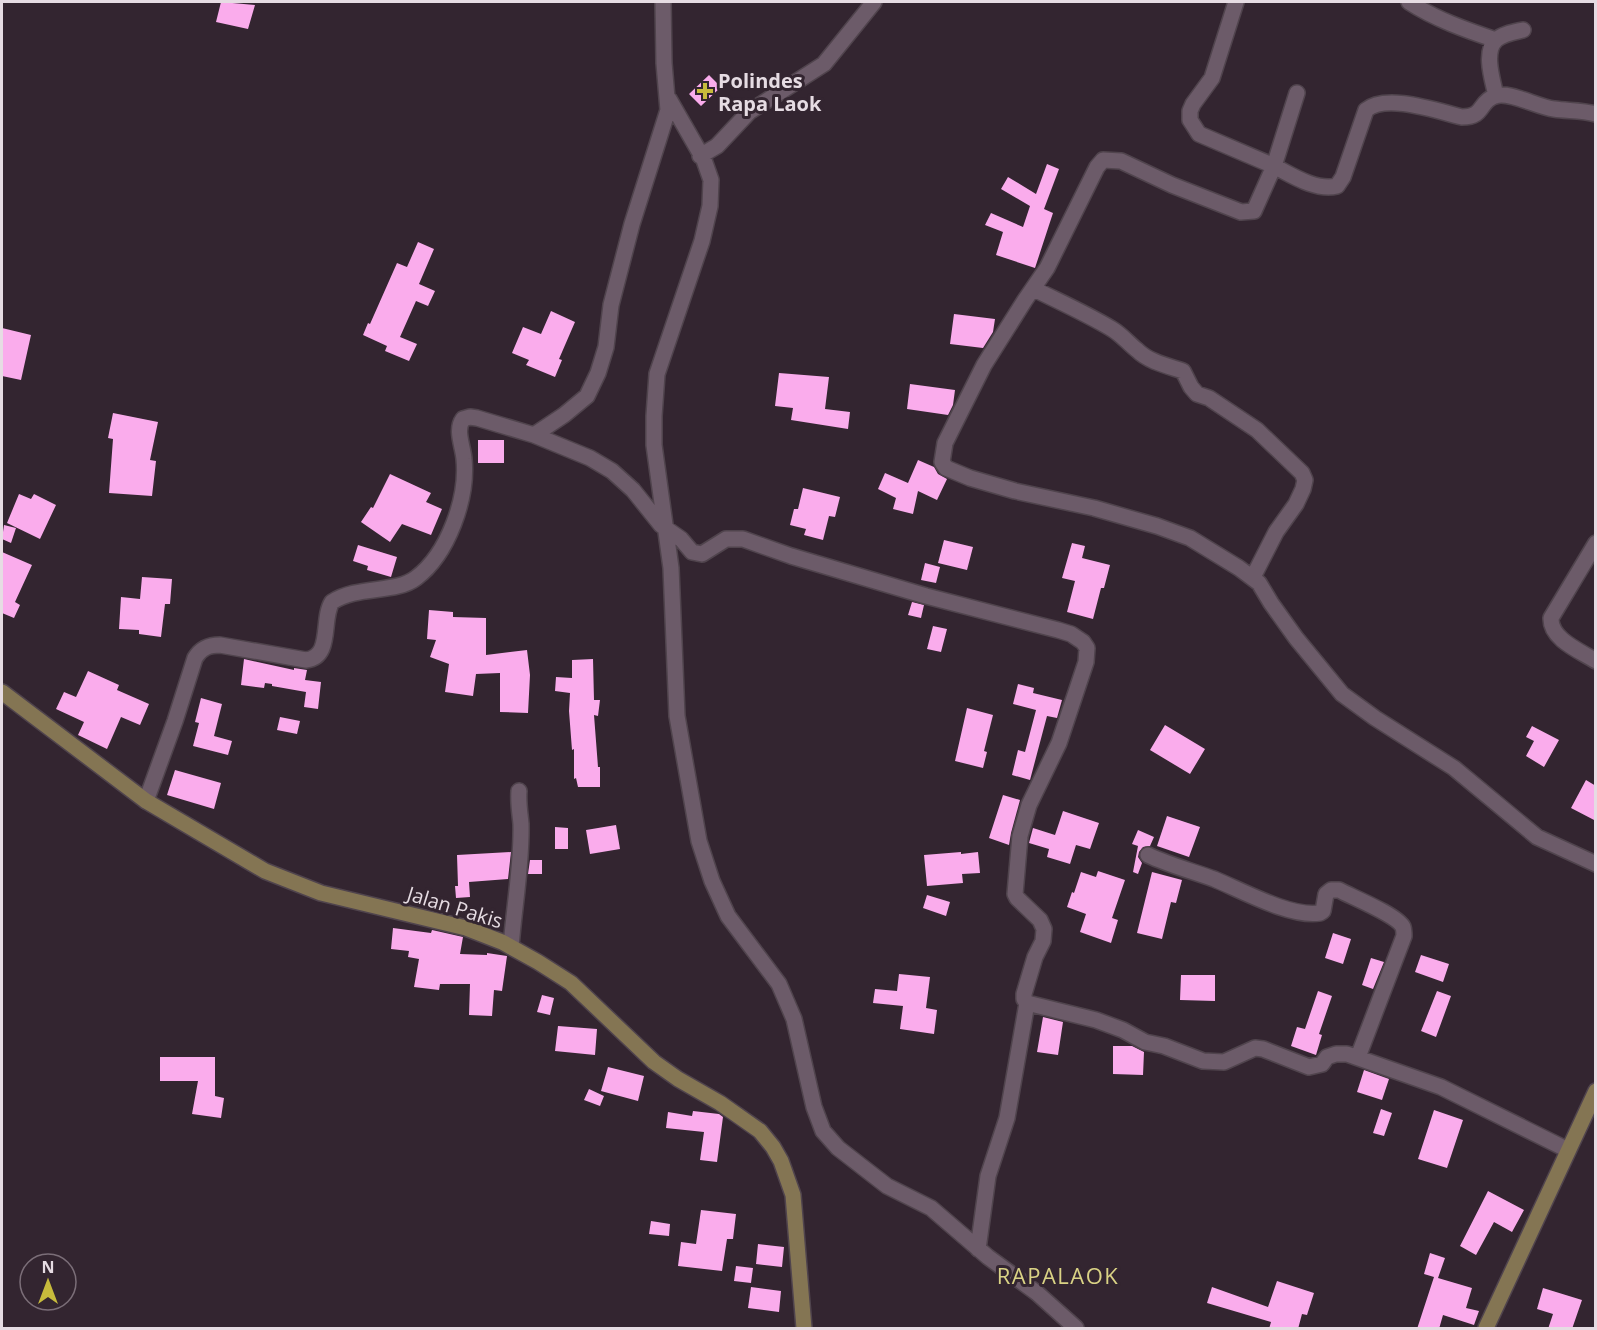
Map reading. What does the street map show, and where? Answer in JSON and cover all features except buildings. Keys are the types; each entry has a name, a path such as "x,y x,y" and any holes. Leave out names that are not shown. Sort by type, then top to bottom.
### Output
{"street":[{"path":"534,435 587,396 598,373 606,347 611,305 632,224 666,117 669,99 664,63 663,2"},
{"path":"700,156 717,146 750,112 824,64 874,2"},
{"path":"1236,2 1212,78 1193,104 1190,120 1199,134 1321,187 1337,186 1343,177 1366,110 1372,105 1389,102 1470,117 1496,96 1506,95 1553,109 1596,114"},
{"path":"1409,2 1419,9 1464,29 1496,40"},
{"path":"1496,96 1490,55 1496,40 1522,30"},
{"path":"1297,93 1274,166 1259,203 1254,211 1249,213 1181,189 1121,161 1103,160 1097,167 1047,268 1024,300 984,365 945,443 942,451 944,466 970,477 1094,508 1190,538 1259,583 1296,638 1342,694 1375,718 1454,768 1536,837 1596,864"},
{"path":"669,99 711,180 710,206 702,241 657,374 654,444 671,568 677,716 699,841 711,881 728,916 779,984 794,1019 814,1107 824,1131 838,1148 857,1164 887,1186 931,1208 978,1249 1036,1293 1076,1329"},
{"path":"1034,289 1113,330 1129,341 1137,351 1149,358 1183,371 1197,394 1209,399 1257,430 1302,472 1305,480 1303,489 1270,542 1253,577"},
{"path":"146,801 199,652 206,647 220,645 306,660 316,657 323,647 327,613 333,602 353,592 414,580 444,546 462,495 464,459 460,424 463,419 470,417 534,435 590,458 612,471 633,490 666,529 681,538 688,549 697,554 705,552 726,539 743,539 791,556 926,596 1071,634 1083,642 1087,654 1083,675 1059,743 1029,805 1020,836 1015,894 1040,920 1044,929 1043,941 1035,957 1024,994 1027,1003 1007,1118 988,1176 978,1249"},
{"path":"1596,543 1551,618 1554,633 1596,661"},
{"name":"Jalan Pakis","path":"2,692 146,801 265,871 321,893 466,928 511,947 571,983 654,1062 760,1131 781,1161 794,1195 804,1329"},
{"path":"511,947 520,834 519,791"},
{"path":"1148,855 1216,880 1258,899 1299,912 1320,913 1323,911 1326,894 1331,890 1339,890 1399,922 1403,927 1404,936 1358,1057"},
{"path":"1027,1003 1096,1020 1145,1042 1164,1046 1203,1061 1224,1062 1255,1048 1263,1048 1309,1067 1322,1064 1327,1057 1347,1054 1441,1087 1568,1150"},
{"path":"1486,1329 1596,1091"}],"place":[{"name":"Polindes Rapa Laok","path":"705,91"}],"district":[{"name":"RAPALAOK","path":"1058,1275"}]}
